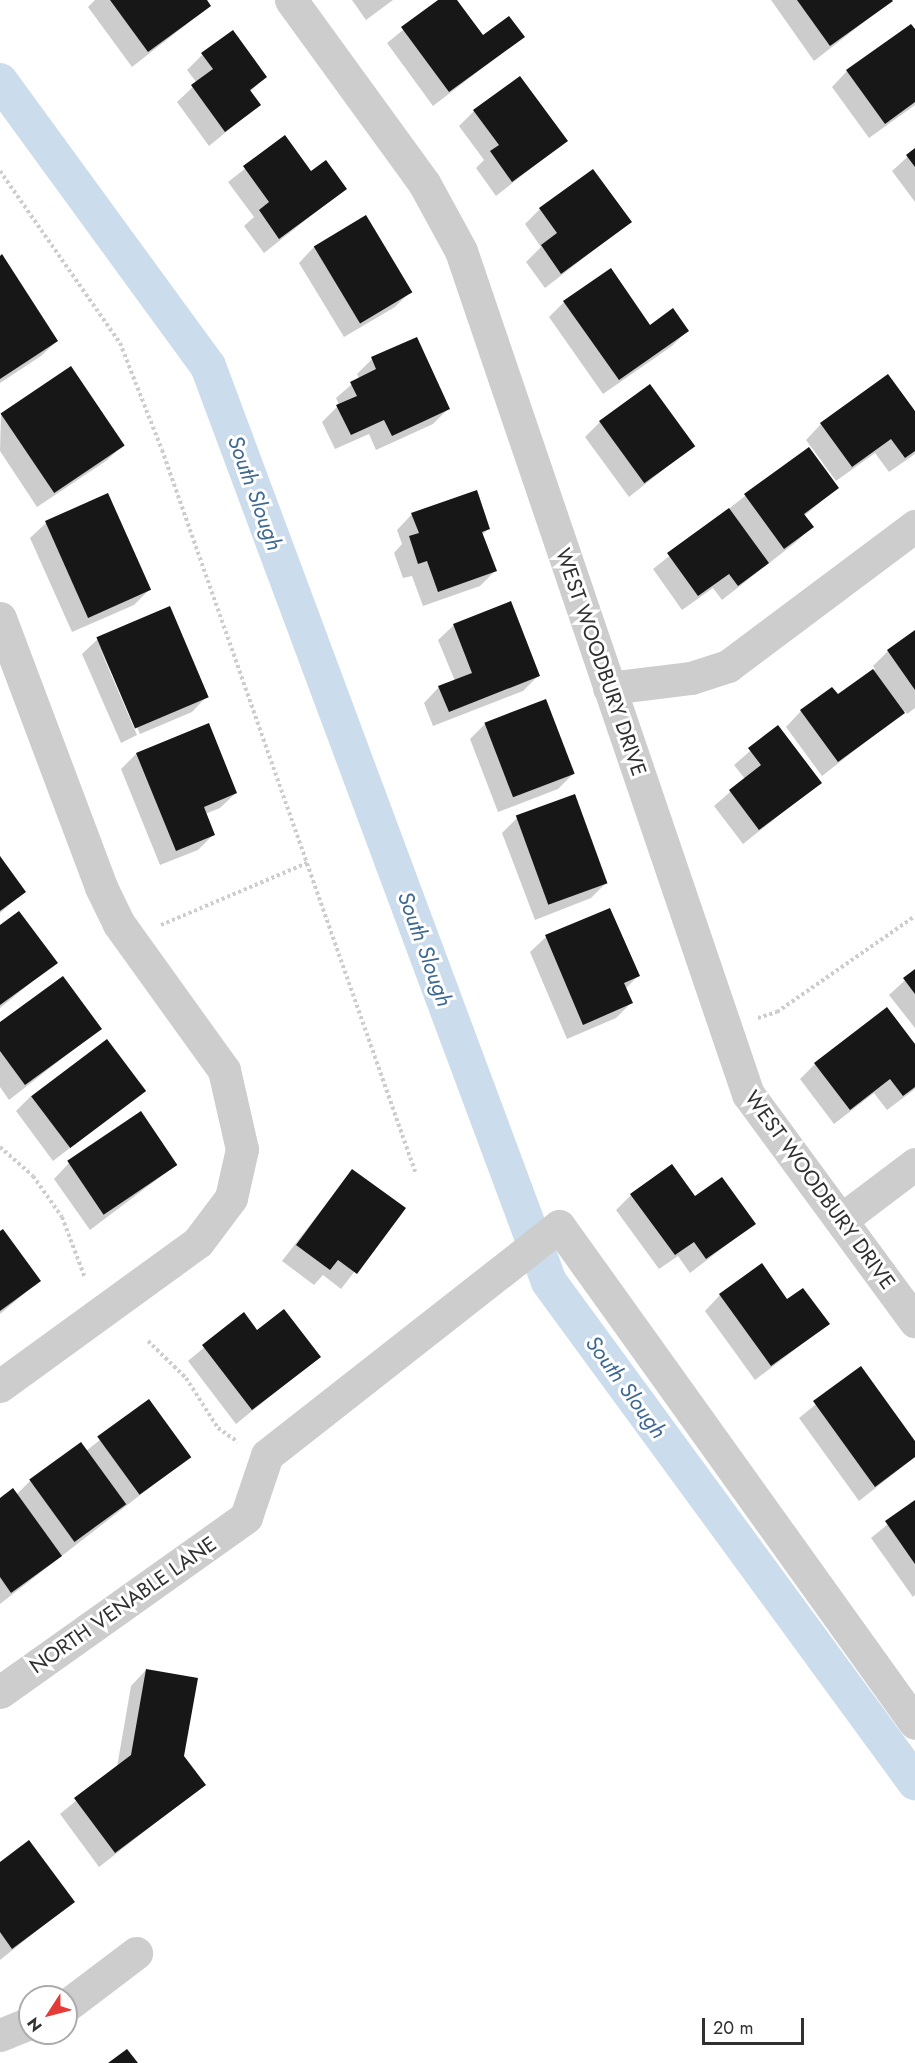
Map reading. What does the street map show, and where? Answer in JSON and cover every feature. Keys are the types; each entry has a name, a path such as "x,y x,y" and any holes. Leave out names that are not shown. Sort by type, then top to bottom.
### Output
{"street":[{"name":"WEST WOODBURY DRIVE","path":"291,0 424,183 461,251 748,1094 915,1321"},
{"path":"609,688 691,678 728,666 915,526"},
{"path":"0,618 10,673 101,887 131,941 224,1070 242,1149 231,1198 198,1242 0,1386"},
{"path":"841,1220 915,1164"},
{"name":"NORTH VENABLE LANE","path":"0,1692 246,1517 267,1455 559,1226 915,1723"},
{"path":"78,1997 136,1953"},
{"path":"0,2035 18,2028"}],"path":[{"path":"0,171 120,343 416,1174"},
{"path":"131,941 169,921 307,863"},
{"path":"724,1028 777,1012 915,916"},
{"path":"0,1147 33,1176 62,1216 85,1278"},
{"path":"148,1341 186,1378 218,1428 243,1446"}],"building":[{"path":"110,0 207,0 211,6 148,52"},
{"path":"438,0 457,0 483,35 509,16 525,37 449,92 401,27"},
{"path":"797,0 892,0 893,1 830,46"},
{"path":"911,24 915,29 915,102 885,124 846,70"},
{"path":"233,30 267,77 250,90 261,105 225,132 191,85 213,69 201,53"},
{"path":"520,76 568,141 512,182 490,151 499,145 473,110"},
{"path":"285,135 311,171 326,160 347,189 279,239 259,210 269,202 243,166"},
{"path":"915,148 915,167 906,155"},
{"path":"593,169 632,222 561,274 541,245 557,233 539,208"},
{"path":"366,215 412,292 360,324 314,246"},
{"path":"2,254 58,341 0,379 0,256"},
{"path":"611,268 650,325 673,308 689,331 619,380 563,301"},
{"path":"417,337 450,409 392,436 384,420 351,435 336,405 357,396 350,382 376,369 371,357"},
{"path":"71,366 125,446 54,493 1,414"},
{"path":"888,374 915,411 915,451 905,458 891,439 852,467 820,423"},
{"path":"650,384 695,446 644,483 599,421"},
{"path":"809,447 839,488 804,514 814,527 784,549 744,494"},
{"path":"477,490 490,529 482,532 497,571 438,592 427,561 418,564 409,536 419,533 411,513"},
{"path":"108,493 151,590 88,618 45,521"},
{"path":"729,508 769,563 738,586 729,574 698,596 667,553"},
{"path":"511,601 540,676 449,712 438,686 472,673 453,624"},
{"path":"170,606 209,697 135,728 96,637"},
{"path":"915,630 915,690 887,650"},
{"path":"873,669 905,713 838,762 800,710 832,687 838,694"},
{"path":"546,699 575,774 513,797 484,723"},
{"path":"209,723 237,793 204,807 215,835 176,851 136,753"},
{"path":"778,725 822,783 759,830 729,790 761,765 748,748"},
{"path":"575,794 607,883 548,905 516,816"},
{"path":"0,856 26,892 0,911"},
{"path":"610,908 640,976 624,983 633,1003 583,1025 545,935"},
{"path":"19,911 58,963 0,1005 0,925"},
{"path":"915,969 915,994 903,978"},
{"path":"63,976 102,1029 25,1085 0,1051 0,1022"},
{"path":"887,1007 915,1044 915,1087 903,1096 890,1079 850,1110 814,1063"},
{"path":"107,1039 146,1091 70,1148 31,1096"},
{"path":"141,1111 177,1165 104,1215 67,1161"},
{"path":"672,1164 695,1196 722,1177 756,1224 706,1259 694,1242 675,1255 630,1194"},
{"path":"352,1169 406,1208 357,1274 338,1260 330,1270 296,1245"},
{"path":"3,1229 41,1281 0,1311 0,1231"},
{"path":"762,1263 787,1299 803,1288 830,1324 771,1366 719,1294"},
{"path":"284,1309 321,1357 252,1410 202,1345 244,1312 257,1330"},
{"path":"861,1366 915,1441 915,1457 875,1487 813,1401"},
{"path":"149,1399 191,1457 140,1495 97,1437"},
{"path":"81,1442 126,1504 74,1542 29,1480"},
{"path":"13,1488 62,1556 11,1593 0,1577 0,1498"},
{"path":"915,1500 915,1564 885,1521"},
{"path":"146,1669 198,1678 184,1756 206,1785 115,1853 74,1798 131,1755"},
{"path":"29,1840 75,1902 12,1949 0,1932 0,1862"},
{"path":"127,2049 138,2063 108,2063"}],"waterway":[{"name":"South Slough","path":"0,81 208,366 549,1282 915,1782"}]}
